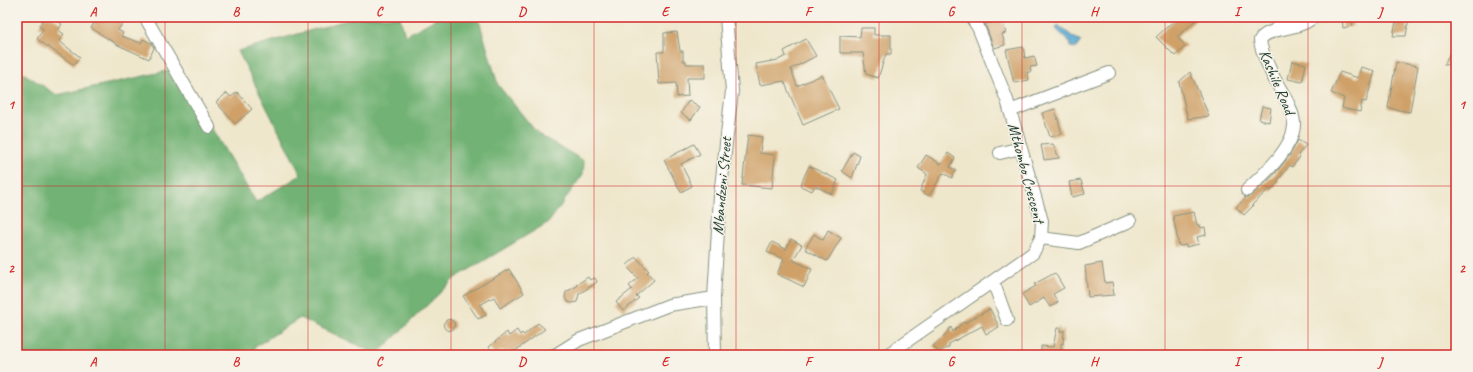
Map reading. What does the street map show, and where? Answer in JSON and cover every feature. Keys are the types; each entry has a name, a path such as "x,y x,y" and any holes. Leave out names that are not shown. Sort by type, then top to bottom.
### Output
{"street":[{"path":"145,17 209,128"},
{"name":"Mbandzeni Street","path":"716,355 714,298 720,196 732,91 726,17"},
{"name":"Mthombo Crescent","path":"887,355 1033,253 1041,238 1042,221 1010,111 978,27 971,17"},
{"path":"1276,30 1286,17"},
{"name":"Kashile Road","path":"1247,190 1278,158 1292,135 1294,123 1292,113 1269,68 1260,43 1263,36 1276,30 1288,29 1303,24 1313,17"},
{"path":"1010,111 1109,73"},
{"path":"1000,153 1021,148"},
{"path":"1041,238 1079,243 1130,221"},
{"path":"993,281 1007,320"},
{"path":"555,355 578,340 669,305 714,298"}],"green space":[{"path":"358,17 400,17 405,36 439,17 478,17 498,85 538,134 584,161 583,174 549,222 455,278 377,354 300,318 256,346 250,355 17,355 17,69 57,95 176,69 256,202 301,175 238,51"}],"water":[{"path":"1058,25 1073,37 1081,41 1076,48 1070,47 1071,43 1056,29"}],"building":[{"path":"45,17 51,17 62,24 58,30 64,34 59,41 80,57 74,65 37,39 43,29 39,26"},
{"path":"98,17 127,17 118,30 123,33 121,36 141,43 143,39 151,43 154,48 149,59 118,45 91,28"},
{"path":"1178,17 1199,17 1177,37 1186,46 1175,56 1156,37"},
{"path":"1342,17 1351,17 1353,26 1343,28"},
{"path":"1397,17 1409,17 1406,36 1393,36"},
{"path":"1002,20 1006,33 1002,34 1005,45 994,48 985,24"},
{"path":"861,28 874,28 874,35 891,35 891,54 886,54 878,78 866,74 863,53 840,53 840,36 860,37"},
{"path":"677,32 680,51 683,51 683,61 686,61 686,64 705,64 705,78 687,78 688,96 677,97 676,83 659,84 657,52 664,52 664,33"},
{"path":"806,39 816,56 791,69 797,86 822,75 839,109 803,125 784,81 760,85 756,64 778,60 786,56 784,51"},
{"path":"1456,40 1456,64 1444,65"},
{"path":"1023,47 1025,58 1034,56 1037,66 1030,67 1031,72 1027,72 1029,80 1014,83 1006,50"},
{"path":"1292,61 1306,64 1302,82 1288,79"},
{"path":"1396,62 1418,66 1410,112 1388,108"},
{"path":"1361,67 1375,71 1366,102 1362,101 1360,112 1342,108 1344,98 1331,93 1340,72 1358,78"},
{"path":"1190,72 1209,116 1188,119 1179,82"},
{"path":"237,92 252,109 235,124 216,102 227,93 231,97"},
{"path":"689,100 700,107 691,120 681,113"},
{"path":"1262,106 1271,108 1269,122 1259,120"},
{"path":"1055,109 1062,134 1050,137 1042,113"},
{"path":"748,135 762,137 760,153 775,155 772,188 742,185"},
{"path":"1298,140 1306,145 1298,155 1300,157 1292,167 1290,165 1271,191 1269,189 1244,215 1236,207 1246,198 1244,197 1252,195 1275,174 1290,155"},
{"path":"694,144 700,154 681,164 692,186 681,192 664,160"},
{"path":"1053,144 1059,158 1044,160 1041,145"},
{"path":"853,152 860,156 852,178 842,171"},
{"path":"948,153 955,158 950,167 956,170 952,178 943,173 929,196 920,191 927,174 918,168 926,155 941,164"},
{"path":"809,166 838,180 832,194 815,186 812,191 800,186"},
{"path":"1081,180 1085,194 1072,197 1069,182"},
{"path":"1194,212 1197,225 1200,225 1201,228 1205,227 1206,235 1197,237 1199,244 1186,247 1186,245 1179,246 1173,216"},
{"path":"828,230 841,238 827,261 805,249 814,234 823,240"},
{"path":"791,239 802,245 793,260 812,269 804,287 777,274 784,259 767,252 772,242 786,249"},
{"path":"636,257 649,271 647,272 654,280 636,296 639,298 623,311 616,302 632,289 629,286 638,278 626,266"},
{"path":"1102,263 1105,283 1112,282 1114,295 1088,297 1085,266"},
{"path":"509,269 524,293 500,308 494,297 480,305 486,315 478,319 463,296"},
{"path":"1055,273 1064,288 1053,294 1058,302 1050,307 1044,298 1029,307 1022,294 1036,286 1034,284"},
{"path":"588,277 590,280 595,278 597,282 579,294 577,302 568,302 565,298 566,292 577,286 576,285"},
{"path":"990,309 999,327 986,334 982,326 949,344 949,347 939,352 933,346 951,327 953,332 963,322 964,323"},
{"path":"447,320 451,320 453,321 453,329 447,330 444,327 444,323"},
{"path":"538,323 545,329 511,354 508,351 505,353 503,350 495,355 489,347 507,332 509,336 517,330 520,335 522,333 524,335"},
{"path":"1057,328 1060,328 1060,332 1064,330 1063,344 1061,343 1061,355 1041,355 1041,346 1053,347"}]}
